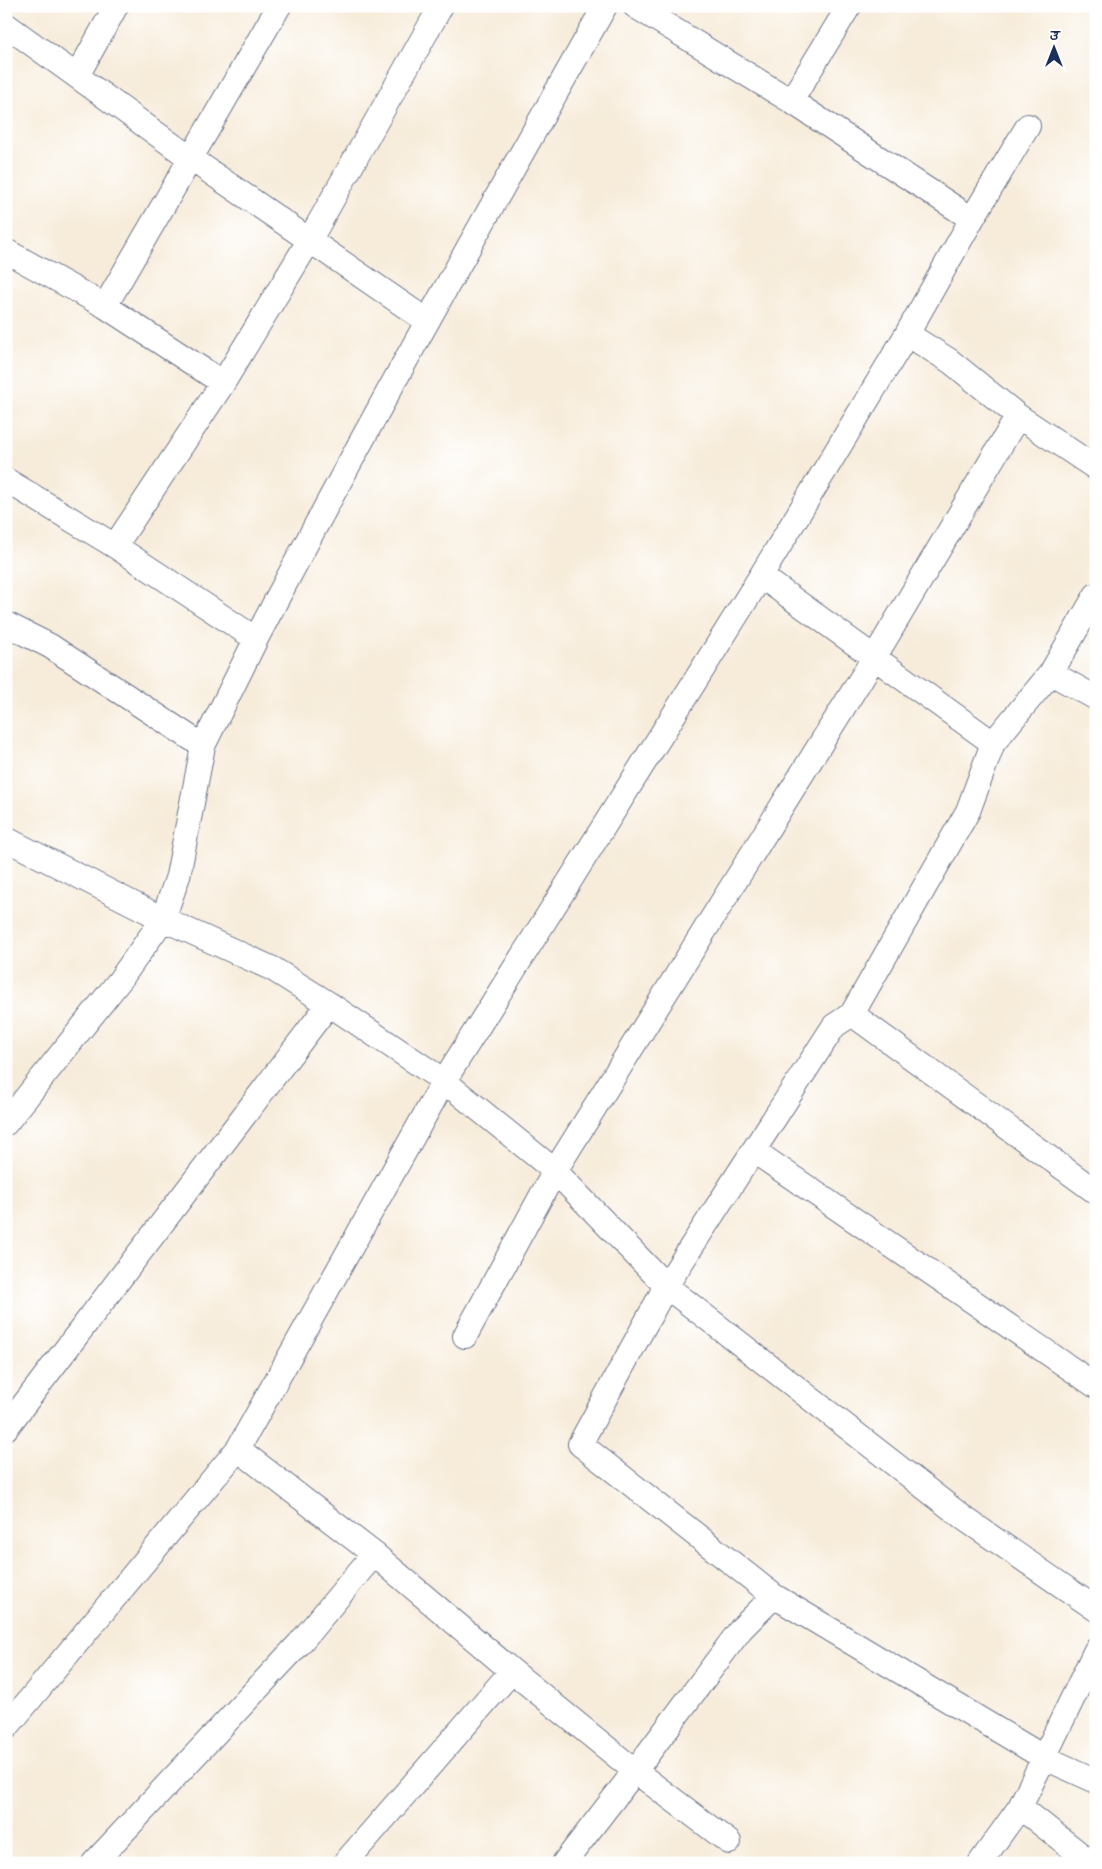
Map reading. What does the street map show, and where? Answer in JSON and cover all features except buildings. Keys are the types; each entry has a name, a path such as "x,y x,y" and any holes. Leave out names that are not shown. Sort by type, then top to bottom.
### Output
{"street":[{"path":"77,76 116,6"},
{"path":"105,306 279,6"},
{"path":"115,546 223,383 308,241 441,6"},
{"path":"6,1123 120,980 163,919 178,876 203,746 332,492 605,6"},
{"path":"634,6 792,101 972,218"},
{"path":"792,101 849,6"},
{"path":"6,25 308,241 427,321"},
{"path":"6,1728 238,1449 444,1081 762,576 907,334 972,218 1028,126"},
{"path":"6,251 105,306 223,383"},
{"path":"907,334 950,361 1018,416 1096,468"},
{"path":"465,1336 555,1172 874,658 1018,416"},
{"path":"6,480 115,546 256,639"},
{"path":"762,576 993,744"},
{"path":"1096,595 1051,674 993,744 968,811 852,1014 834,1026 666,1286 580,1444 774,1596 1043,1757 1096,1781"},
{"path":"6,624 50,646 203,746"},
{"path":"1051,674 1096,698"},
{"path":"6,839 163,919 273,969 444,1081 555,1172 666,1286 965,1519 1096,1609"},
{"path":"6,1428 329,1004"},
{"path":"852,1014 1094,1187"},
{"path":"754,1151 1096,1386"},
{"path":"238,1449 374,1554 512,1672 635,1772 729,1842"},
{"path":"94,1863 299,1644 374,1554"},
{"path":"564,1863 635,1772 741,1629 774,1596"},
{"path":"980,1863 1020,1807 1096,1650"},
{"path":"346,1863 512,1672"},
{"path":"1020,1807 1091,1863"}]}
